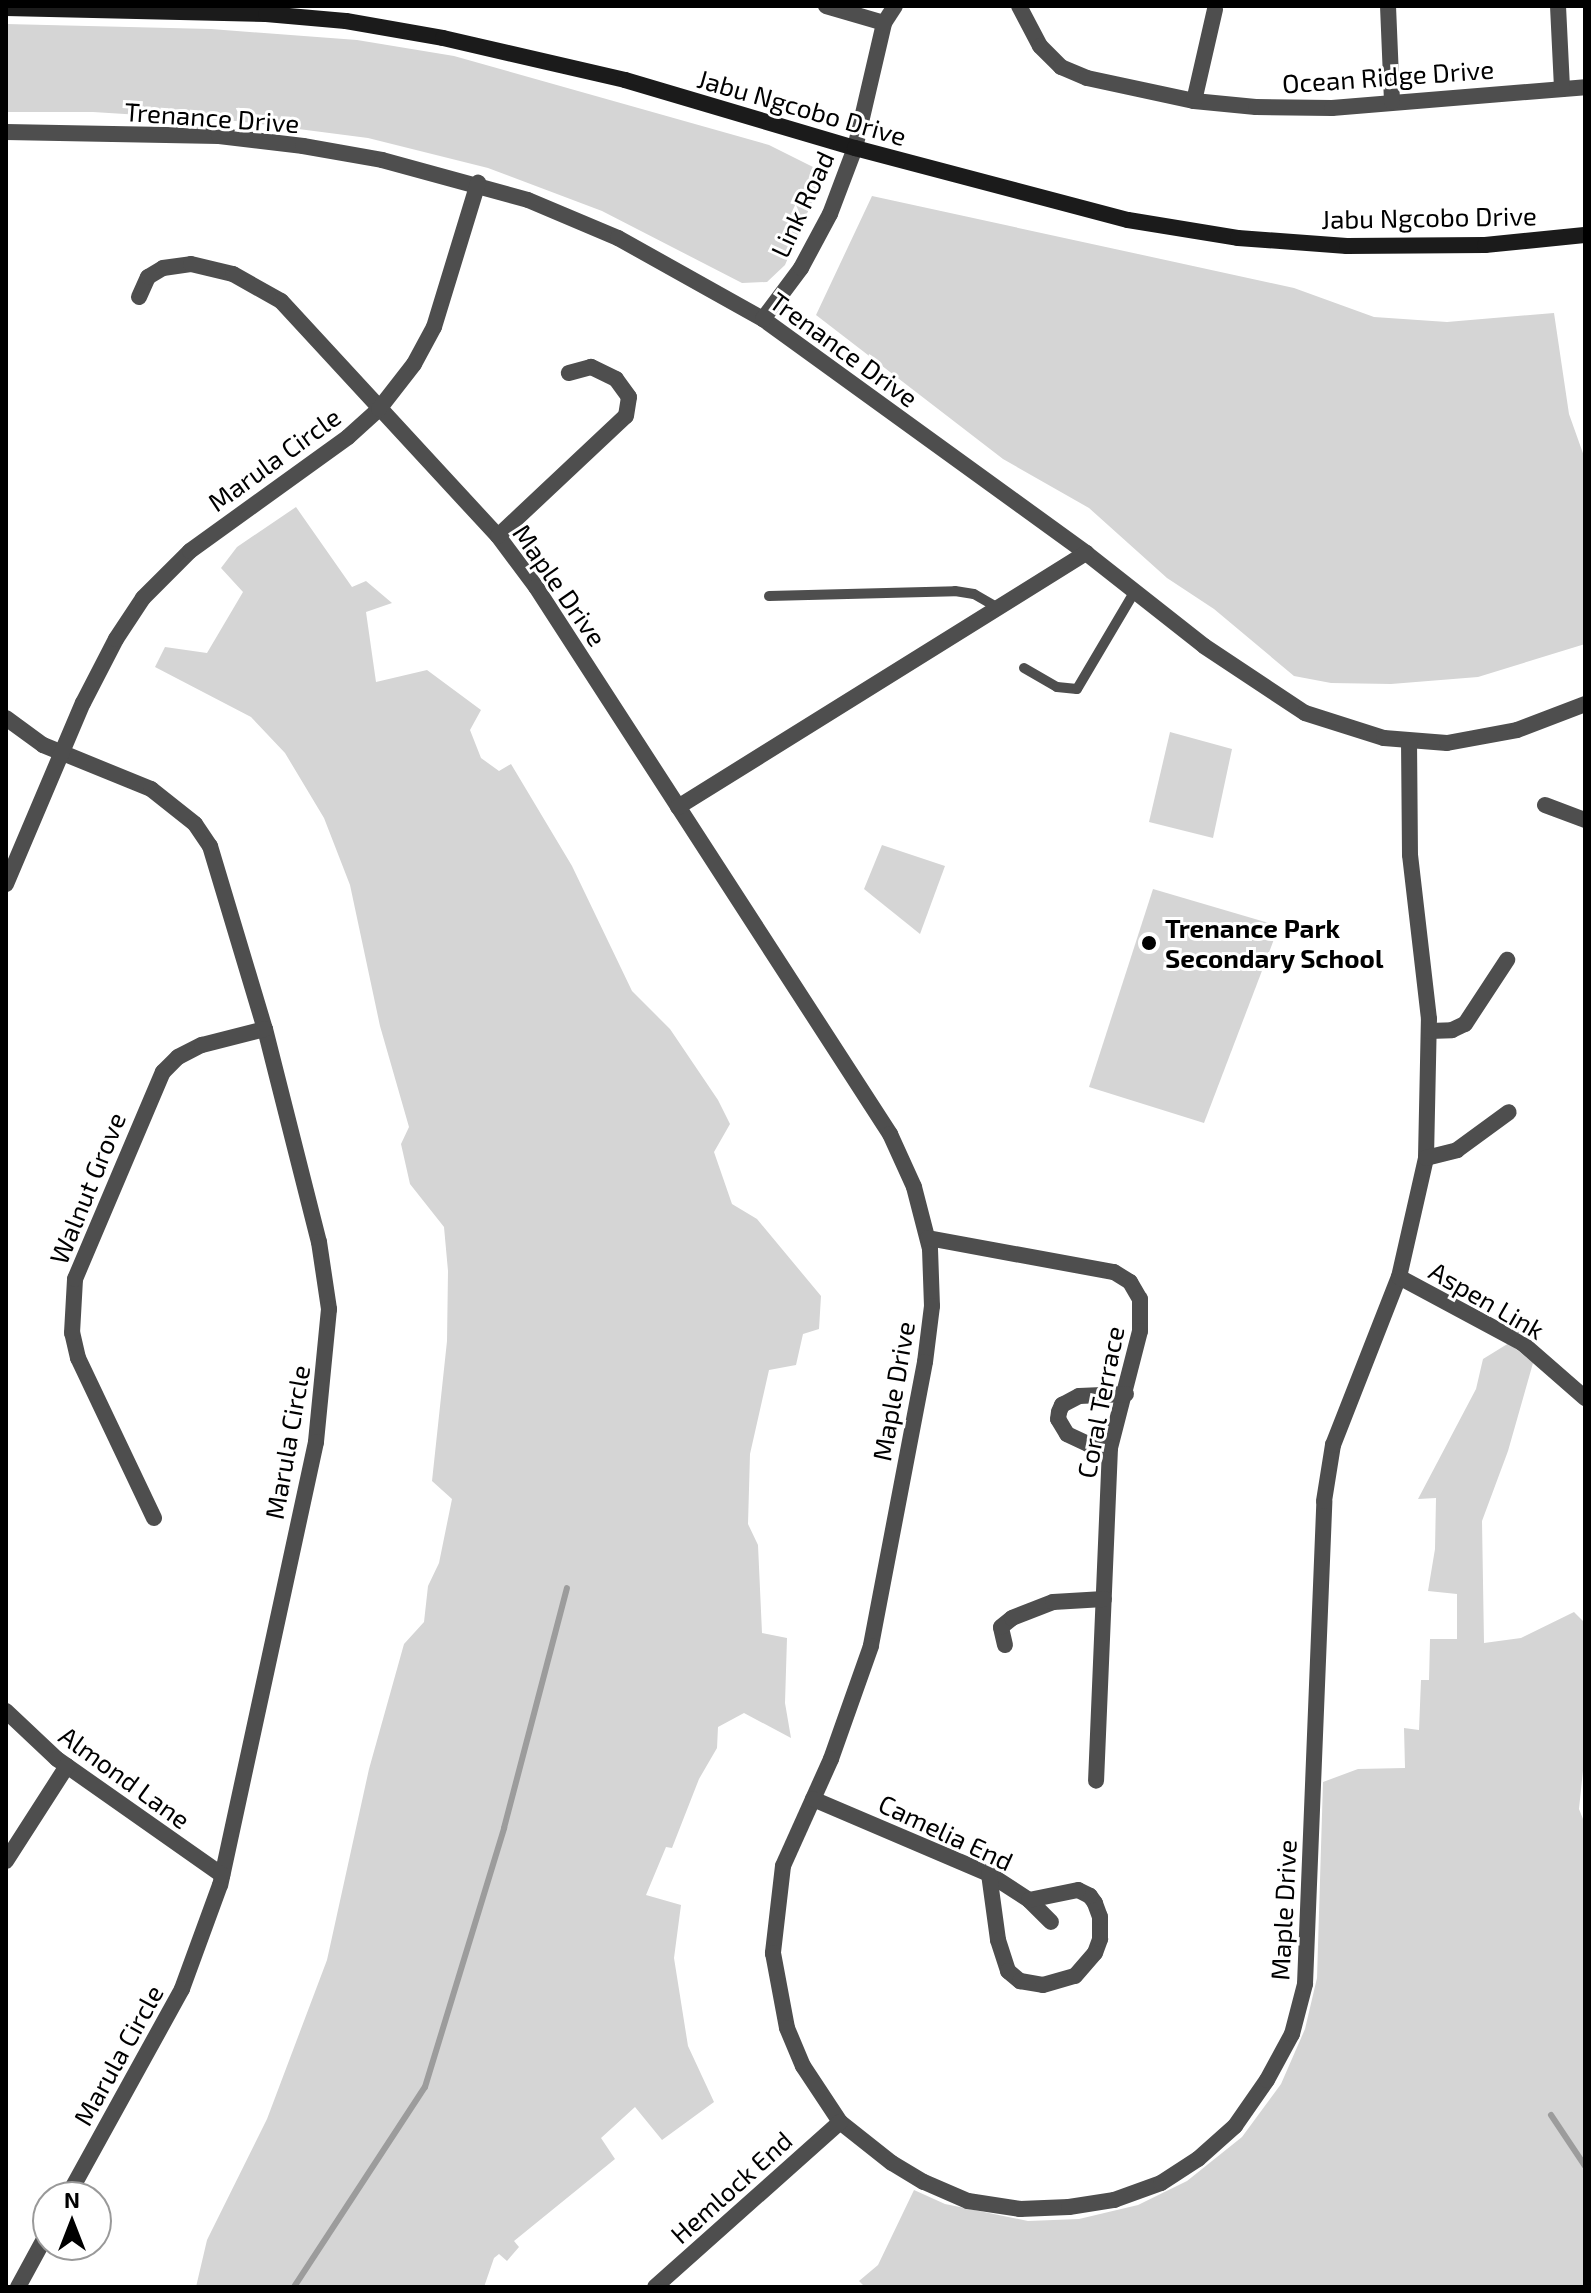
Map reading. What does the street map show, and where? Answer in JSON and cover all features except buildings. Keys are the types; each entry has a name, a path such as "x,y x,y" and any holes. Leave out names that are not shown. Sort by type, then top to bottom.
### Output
{"main road":[{"name":"Jabu Ngcobo Drive","path":"6,8 163,9 346,21 443,38 625,80 855,148 1128,220 1238,238 1362,246 1485,245 1585,235"}],"street":[{"path":"826,6 884,23"},
{"name":"Link Road","path":"763,319 801,268 830,214 855,148 884,23 895,6"},
{"name":"Ocean Ridge Drive","path":"1019,6 1040,46 1061,67 1087,78 1194,101 1300,108 1585,87"},
{"path":"1388,6 1392,102"},
{"path":"1558,6 1562,89"},
{"path":"1194,101 1215,9"},
{"name":"Trenance Drive","path":"6,132 219,136 382,160 478,183 528,200 618,238 763,319 1086,553 1204,646 1305,713 1409,742 1447,743 1517,730 1585,704"},
{"name":"Marula Circle","path":"6,884 61,753 116,639 143,598 190,551 348,437 379,409 414,364 434,327 478,183"},
{"name":"Maple Drive","path":"139,297 148,277 175,265 191,264 241,278 281,301 498,536 536,587 890,1134 914,1187 928,1238 932,1306 925,1362 871,1646 813,1799 783,1866 773,1953 787,2028 803,2066 840,2122 892,2163 924,2182 968,2201 1020,2209 1069,2207 1114,2200 1161,2183 1198,2159 1235,2126 1267,2080 1292,2034 1305,1984 1324,1501 1333,1445 1399,1277 1426,1158 1429,1031 1410,855 1409,742"},
{"path":"498,536 626,416 629,397 616,379 591,367 569,373"},
{"path":"678,807 1086,553"},
{"path":"6,718 43,745 61,753"},
{"name":"Marula Circle","path":"61,753 151,789 195,824 210,846 222,877 265,1029 322,1259 329,1309 316,1442 222,1875 182,1989 76,2181"},
{"path":"1545,805 1585,820"},
{"path":"1429,1031 1452,1030 1465,1024 1507,960"},
{"name":"Walnut Grove","path":"154,1518 78,1358 72,1333 75,1279 163,1072 178,1057 202,1045 265,1029"},
{"path":"1426,1158 1457,1150 1509,1112"},
{"name":"Coral Terrace","path":"928,1238 1104,1269 1130,1282 1140,1299 1140,1331 1110,1448 1096,1781"},
{"name":"Aspen Link","path":"1399,1277 1522,1343 1585,1398"},
{"path":"1110,1448 1088,1444 1067,1434 1061,1427 1059,1412 1062,1405 1079,1396 1126,1394"},
{"path":"1005,1645 1001,1627 1012,1618 1053,1602 1104,1599"},
{"name":"Almond Lane","path":"6,1711 33,1740 67,1766 222,1875"},
{"path":"6,1861 67,1766"},
{"name":"Camelia End","path":"813,1799 989,1874 1029,1900 1051,1922"},
{"path":"989,1874 998,1940 1008,1971 1020,1981 1043,1985 1075,1976 1098,1947 1101,1929 1095,1903 1090,1896 1078,1890 1029,1900"},
{"name":"Hemlock End","path":"655,2287 840,2122"},
{"path":"18,2287 32,2261"}],"lane":[{"path":"769,596 955,591 974,594 998,608"},
{"path":"1024,668 1057,687 1077,689 1135,591"}],"shaded area":[{"path":"6,24 211,29 357,40 454,56 769,145 817,169 821,181 785,265 767,282 742,283 602,211 488,168 368,138 236,121 93,112 6,112"},
{"path":"872,196 1294,288 1374,317 1447,322 1554,313 1569,414 1585,459 1585,644 1478,677 1391,684 1331,683 1294,676 1214,609 1167,578 1089,508 1003,459 816,315"},
{"path":"296,507 352,587 366,581 392,603 366,612 376,682 427,670 481,710 470,730 481,758 499,771 511,764 572,866 632,991 670,1029 718,1100 730,1124 714,1152 732,1204 757,1219 821,1296 819,1329 803,1334 796,1365 769,1370 750,1454 748,1524 758,1545 762,1633 787,1638 785,1703 791,1738 744,1713 718,1727 717,1748 699,1779 672,1848 666,1847 646,1895 681,1905 674,1958 688,2046 714,2102 662,2140 635,2107 601,2138 615,2159 514,2241 519,2247 507,2261 499,2254 494,2258 484,2287 196,2287 207,2240 267,2119 327,1960 369,1769 404,1644 424,1622 428,1586 439,1563 452,1499 432,1481 447,1341 448,1271 444,1227 410,1184 401,1144 409,1127 380,1026 350,885 324,818 285,753 251,717 155,667 165,647 207,653 243,592 221,568 237,547"},
{"path":"1170,732 1232,749 1213,838 1149,822"},
{"path":"882,845 945,866 920,934 864,889"},
{"path":"1153,889 1279,926 1204,1123 1089,1087"},
{"path":"1509,1343 1533,1363 1508,1451 1482,1521 1484,1643 1521,1638 1574,1612 1585,1623 1584,1761 1579,1809 1585,1824 1585,2287 865,2287 859,2281 878,2265 914,2190 945,2204 1028,2221 1079,2219 1138,2205 1187,2181 1242,2137 1281,2084 1305,2029 1317,1978 1323,1782 1358,1769 1405,1768 1404,1728 1419,1730 1421,1680 1429,1680 1430,1639 1457,1639 1457,1594 1428,1591 1435,1549 1436,1498 1418,1499 1476,1389 1483,1359"}],"waterway":[{"path":"294,2287 425,2087 504,1828 567,1588"},
{"path":"1551,2115 1585,2166"}],"place":[{"name":"Trenance Park Secondary School","path":"1149,943"}]}
